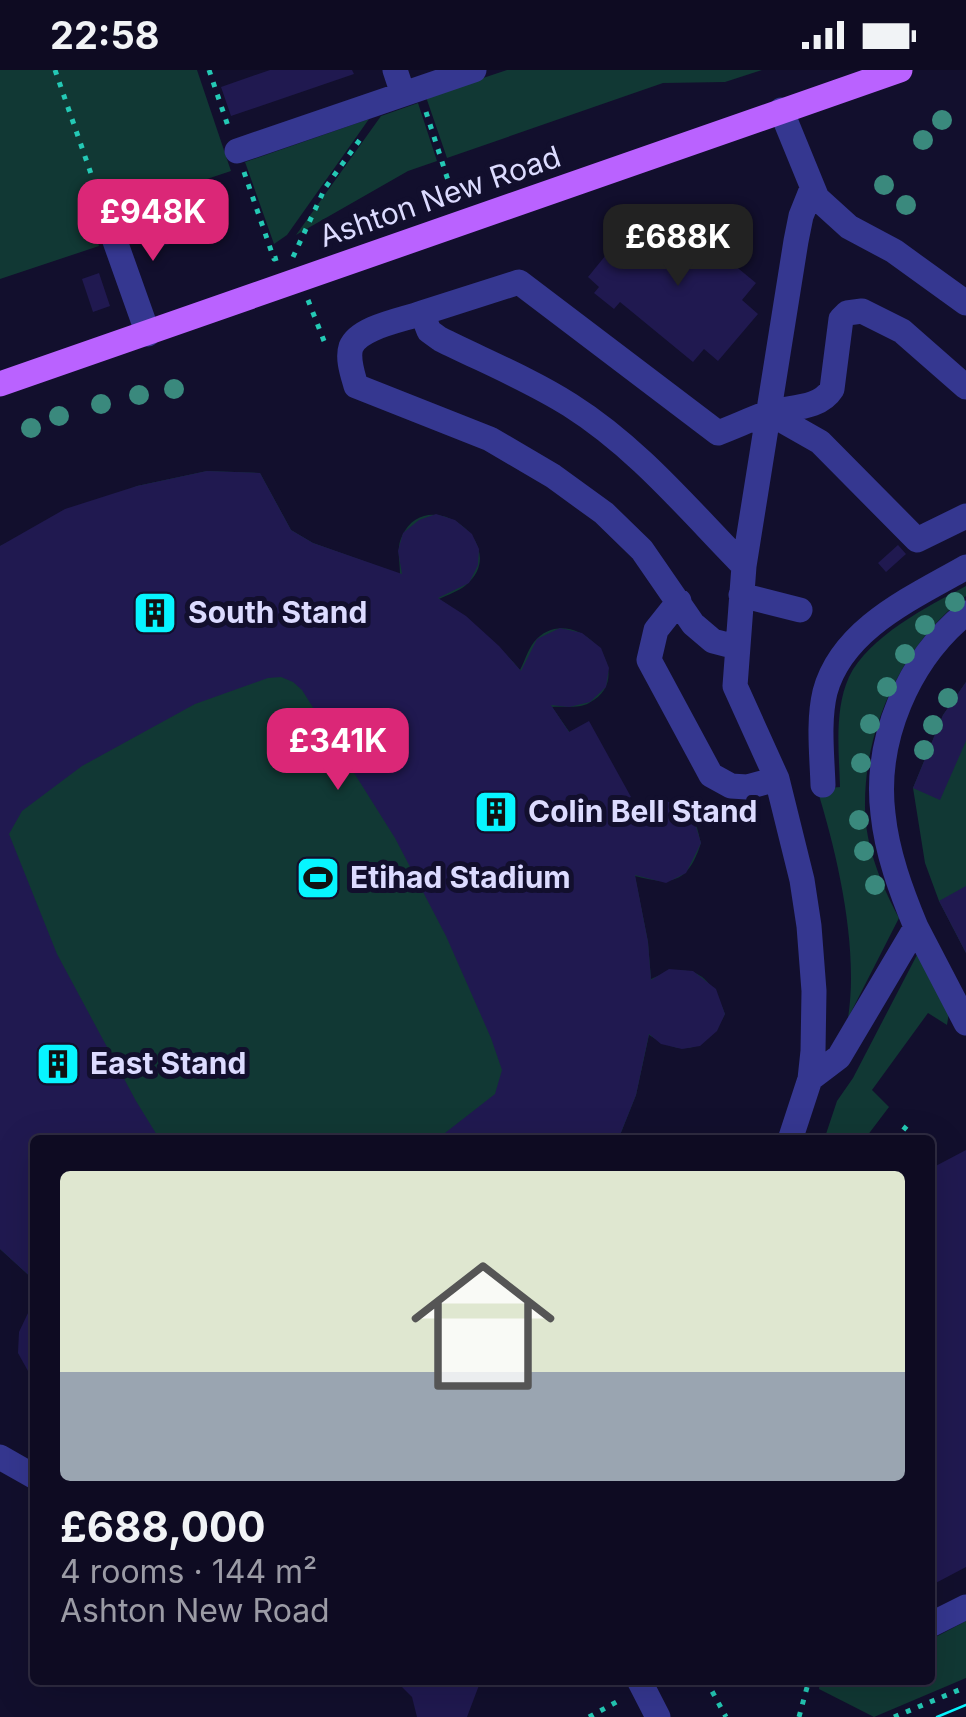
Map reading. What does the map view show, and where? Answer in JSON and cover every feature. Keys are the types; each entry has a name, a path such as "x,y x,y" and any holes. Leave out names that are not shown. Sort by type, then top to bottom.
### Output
{"main road":[{"name":"Ashton New Road","path":"0,384 900,70"}],"street":[{"path":"237,151 401,88 474,70"},
{"path":"781,110 812,192 849,226 894,251 966,303"},
{"path":"792,1135 810,1079 814,990 809,926 802,880 777,780 735,686 744,566 800,216 812,192"},
{"path":"105,212 148,334"},
{"path":"736,647 713,641 693,624 642,550 604,513 553,476 490,439 356,386 350,359 352,345 363,334 518,282 718,433 769,413 827,398 832,390 842,319 854,311 862,311 902,331 966,388"},
{"path":"422,313 429,331 440,339 568,404 615,437 659,476 744,566"},
{"path":"769,413 820,442 917,540 966,516"},
{"path":"822,785 825,692 838,662 859,636 888,613 966,566"},
{"path":"741,595 800,610"},
{"path":"679,600 656,630 650,660 711,775 731,786 747,787 777,780"},
{"path":"966,612 942,634 912,677 891,726 881,780 886,839 916,926 966,1023"},
{"path":"810,1079 839,1057 916,926"},
{"path":"0,1457 30,1474"},
{"path":"935,1622 966,1607"},
{"path":"647,1685 658,1717"}],"path":[{"path":"55,70 105,212"},
{"path":"292,254 325,188 401,88 462,224"},
{"path":"310,310 322,339"},
{"path":"899,1135 910,1122"},
{"path":"589,1717 643,1685"},
{"path":"709,1685 726,1717"},
{"path":"798,1717 808,1685"},
{"path":"894,1717 966,1688"}],"green space":[{"path":"0,70 197,70 231,171 90,218 99,246 0,279"},
{"path":"507,70 762,70 725,82 663,83 447,158 426,97"},
{"path":"418,103 437,161 408,171 296,235 381,116"},
{"path":"369,119 287,235 274,244 245,162"},
{"name":"Etihad Stadium","path":"207,471 260,473 291,530 313,543 400,574 400,541 414,521 430,515 446,517 473,538 479,553 478,569 466,585 439,599 482,632 520,670 534,642 549,631 566,629 582,634 596,645 609,675 604,690 585,705 552,707 575,740 615,816 645,803 667,801 686,810 694,820 701,843 684,874 659,881 635,876 651,979 678,971 698,974 713,989 725,1014 710,1036 693,1047 673,1047 649,1035 636,1095 620,1135 30,1135 30,1276 0,1249 0,546 137,486"},
{"path":"966,586 966,596 924,638 906,663 880,718 872,747 866,777 868,836 880,878 899,918 848,1018 851,963 845,903 817,789 840,787 839,731 844,690 858,662 884,636"},
{"path":"966,682 966,953 939,901 925,863 913,788 943,715"},
{"path":"919,951 950,1006 947,1025 928,1013 872,1090 889,1107 868,1135 826,1135 837,1101 853,1078"},
{"path":"966,1621 966,1678 874,1717 819,1689 819,1685 935,1685 935,1637"}],"building":[{"path":"270,70 352,70 354,74 231,116 221,87"},
{"path":"202,191 209,211 213,210 215,229 189,244 187,238 155,249 148,227 162,222 156,207"},
{"path":"676,217 756,283 742,300 758,314 718,361 704,349 693,362 620,302 614,309 594,293 599,287 588,277 628,228 651,247"},
{"path":"99,273 110,306 93,312 82,279"},
{"path":"207,471 260,473 291,530 313,543 402,574 398,551 403,533 419,520 436,514 455,520 472,534 479,549 478,565 469,583 438,598 466,616 521,671 537,639 560,628 582,633 601,648 609,668 606,687 590,702 569,707 551,705 569,732 589,721 631,797 610,806 615,817 631,806 658,799 676,804 694,820 701,843 686,873 666,883 635,875 651,980 669,969 693,971 716,989 725,1014 717,1031 700,1046 682,1049 661,1044 649,1034 636,1095 620,1135 442,1135 495,1094 502,1070 491,1038 446,936 395,838 302,690 281,677 268,678 195,704 82,766 22,811 9,834 57,954 157,1135 30,1135 30,1276 0,1249 0,546 65,509 137,486"},
{"path":"898,545 906,554 886,572 878,563"},
{"path":"966,682 966,741 940,800 913,788 943,715"},
{"path":"966,886 966,953 939,901"},
{"path":"966,1150 966,1567 935,1583 935,1166"},
{"path":"28,1313 30,1372 18,1353 19,1332"},
{"path":"400,1685 479,1685 467,1717 417,1717 412,1697"}],"tram line":[{"path":"937,1717 966,1705"}],"place":[{"name":"South Stand","path":"155,613"},
{"name":"Colin Bell Stand","path":"496,812"},
{"name":"Etihad Stadium","path":"318,878"},
{"name":"East Stand","path":"58,1064"}]}
